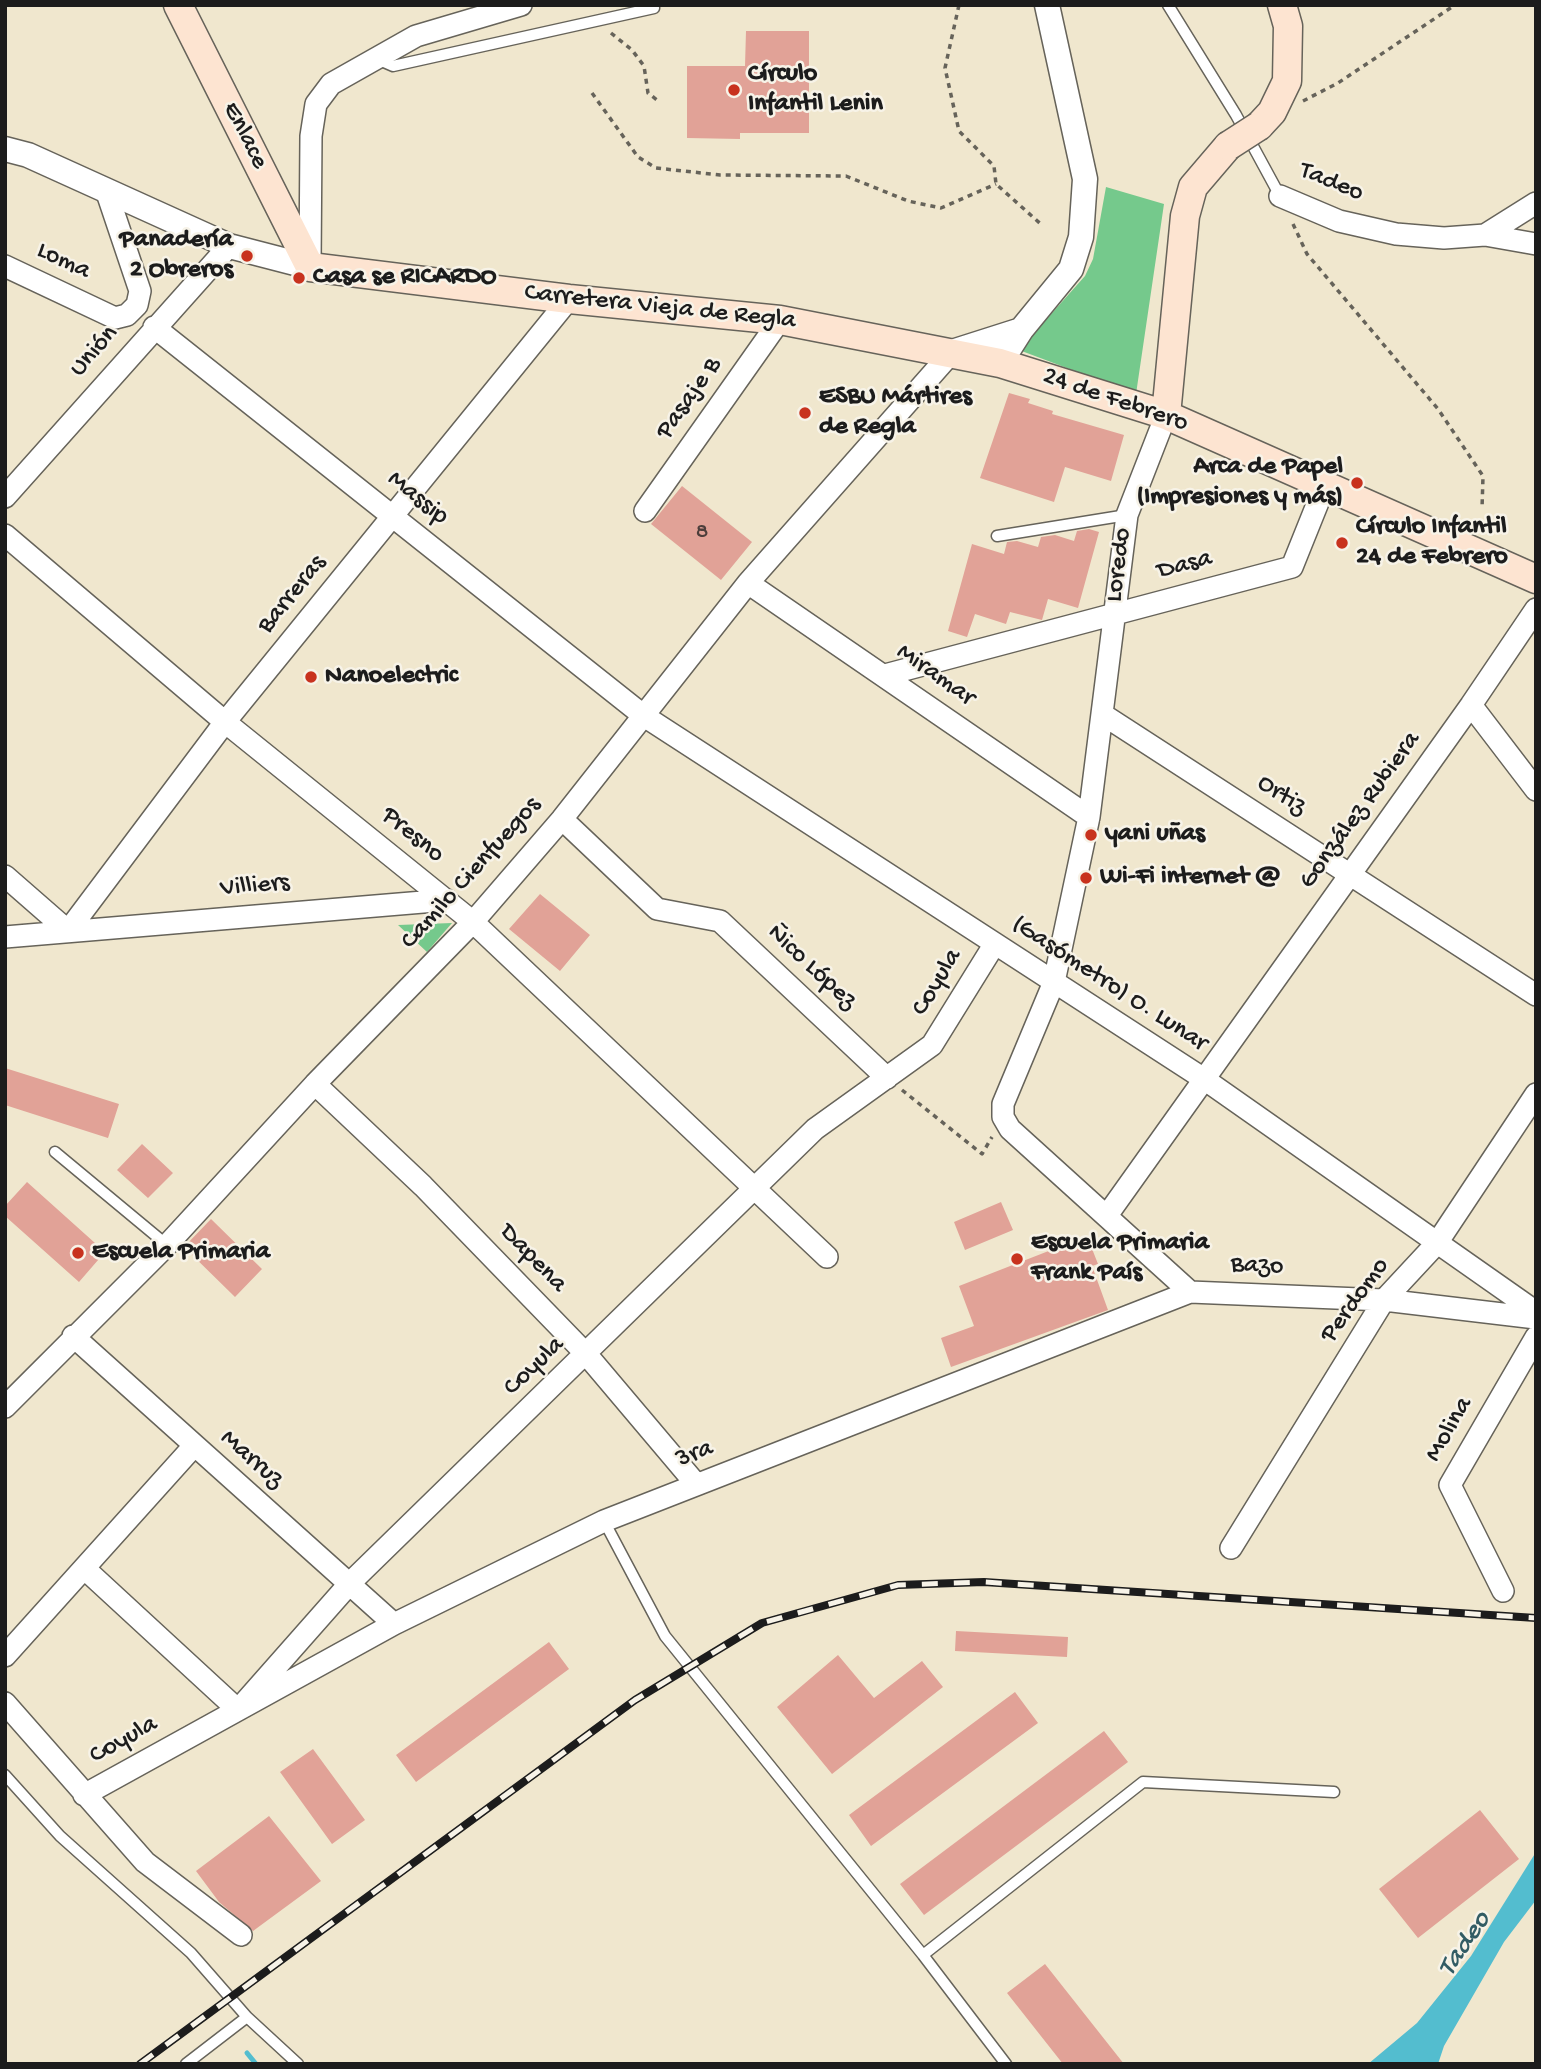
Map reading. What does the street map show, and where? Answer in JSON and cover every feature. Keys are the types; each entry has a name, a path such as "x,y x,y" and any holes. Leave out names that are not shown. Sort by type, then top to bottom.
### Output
{"main road":[{"name":"Enlace","path":"177,5 310,267"},
{"name":"Loredo","path":"1166,415 1185,216 1193,187 1228,146 1259,126 1276,104 1287,81 1288,26 1282,5"},
{"name":"Carretera Vieja de Regla","path":"310,267 569,299 780,320 1000,363"},
{"name":"24 de Febrero","path":"1000,363 1166,415 1536,579"}],"street":[{"path":"310,267 311,136 316,104 331,84 416,36 521,5"},
{"path":"1000,363 1021,330 1071,269 1081,237 1086,179 1047,5"},
{"name":"Carretera Vieja de Regla","path":"5,149 28,155 229,246 310,267"},
{"name":"Loma","path":"5,266 115,318 127,315 137,305 140,291 106,190"},
{"name":"Tadeo","path":"1280,196 1339,221 1396,234 1444,238 1485,236 1536,244"},
{"path":"1485,236 1536,203"},
{"name":"Unión","path":"5,497 229,246"},
{"name":"Barreras","path":"68,931 225,722 569,299"},
{"name":"Pasaje B","path":"645,511 780,320"},
{"name":"Massip","path":"154,327 644,716"},
{"path":"952,352 1021,330"},
{"name":"Camilo Cienfuegos","path":"5,1407 73,1336 167,1245 315,1084 473,922 562,819 748,583 952,352"},
{"name":"Loredo","path":"1003,1117 1003,1104 1054,982 1089,817 1126,515 1166,415"},
{"name":"Dasa","path":"885,675 1292,567 1325,485"},
{"name":"Presno","path":"5,535 225,722 473,922 827,1257"},
{"name":"Miramar","path":"748,583 1089,817"},
{"name":"González Rubiera","path":"1108,1214 1536,610"},
{"path":"1471,705 1536,790"},
{"name":"Ortiz","path":"1102,713 1536,995"},
{"name":"(Gasómetro) O. Lunar","path":"644,716 1204,1079 1536,1312"},
{"name":"Ñico López","path":"562,819 657,909 720,921 887,1078"},
{"path":"5,876 68,931"},
{"name":"Villiers","path":"5,937 446,900"},
{"name":"Coyula","path":"83,1796 238,1710 352,1582 587,1355 754,1187 815,1129 932,1045 994,945"},
{"name":"Dapena","path":"315,1084 423,1186 587,1355 696,1484"},
{"name":"Perdomo","path":"1231,1548 1384,1300 1437,1243 1536,1094"},
{"path":"1003,1117 1010,1129 1108,1214 1190,1292"},
{"name":"Bazo","path":"1190,1292 1384,1300 1536,1318"},
{"name":"3ra","path":"238,1710 394,1624 604,1521 1190,1292"},
{"name":"Marruz","path":"73,1336 193,1447 352,1582 394,1624"},
{"name":"Molina","path":"1503,1591 1450,1485 1536,1337"},
{"path":"5,1656 193,1447"},
{"path":"85,1569 238,1710"},
{"path":"5,1703 83,1796 145,1862 241,1935"}],"lane":[{"name":"Tadeo","path":"1168,5 1236,115 1280,196"},
{"path":"375,58 393,66 654,8"},
{"path":"996,536 1126,515"},
{"path":"55,1152 167,1245"},
{"path":"604,1521 665,1636 923,1955 1006,2064"},
{"path":"5,1775 60,1836 191,1953 247,2017 298,2064"},
{"path":"923,1955 1143,1782 1334,1792"},
{"path":"187,2064 247,2017"}],"path":[{"path":"959,5 955,37 945,68 959,131 995,166 996,184 1043,226"},
{"path":"1276,104 1308,100 1455,5"},
{"path":"603,19 608,30 632,50 644,66 648,93 657,100"},
{"path":"592,93 638,157 656,168 720,175 846,176 908,201 941,208 996,184"},
{"path":"1280,196 1307,254 1438,409 1483,476 1482,509"},
{"path":"887,1078 982,1154 1003,1117"}],"green space":[{"path":"1106,187 1164,204 1136,394 1019,350 1085,276 1093,259"},
{"path":"452,923 427,952 398,925"}],"water":[{"path":"1536,1852 1536,1900 1504,1942 1444,2046 1438,2064 1368,2064 1417,2023 1471,1956"}],"building":[{"path":"746,31 809,31 809,133 740,133 740,139 687,138 687,66 745,66"},
{"path":"1009,393 1030,399 1028,403 1053,411 1052,414 1124,435 1111,481 1065,467 1054,502 980,478"},
{"path":"682,486 752,542 721,580 651,524"},
{"path":"1089,529 1099,532 1078,608 1048,599 1042,620 1010,612 1006,624 975,614 967,637 948,631 972,544 1004,554 1007,542 1017,541 1038,547 1041,537 1055,535 1074,541 1077,531"},
{"path":"540,894 590,935 560,971 509,929"},
{"path":"5,1068 119,1104 108,1138 5,1105"},
{"path":"142,1144 173,1173 148,1198 117,1170"},
{"path":"27,1182 105,1252 79,1282 5,1216 5,1206"},
{"path":"1001,1202 1013,1230 965,1250 954,1222"},
{"path":"211,1219 262,1269 235,1297 184,1247"},
{"path":"1087,1236 1098,1264 1092,1266 1108,1310 951,1367 941,1338 974,1326 959,1286"},
{"path":"956,1631 1068,1637 1067,1657 955,1651"},
{"path":"549,1642 569,1669 416,1782 396,1755"},
{"path":"838,1655 874,1698 922,1661 943,1687 832,1774 777,1707"},
{"path":"1015,1692 1038,1723 871,1846 849,1815"},
{"path":"1104,1731 1128,1762 924,1915 900,1884"},
{"path":"313,1749 365,1820 332,1844 280,1772"},
{"path":"1480,1810 1519,1859 1418,1938 1379,1889"},
{"path":"269,1816 321,1881 253,1931 219,1902 196,1871"},
{"path":"1045,1964 1124,2064 1063,2064 1007,1993"}],"waterway":[{"path":"247,2053 256,2064"}],"railway":[{"path":"140,2064 635,1700 762,1623 898,1585 984,1582 1536,1618"}],"place":[{"name":"Círculo Infantil Lenin","path":"734,90"},
{"name":"Panadería 2 Obreros","path":"247,256"},
{"name":"Casa se RICARDO","path":"299,278"},
{"name":"ESBU Mártires de Regla","path":"805,413"},
{"name":"Arca de Papel (Impresiones y más)","path":"1357,483"},
{"name":"Círculo Infantil 24 de Febrero","path":"1342,543"},
{"name":"Nanoelectric","path":"311,677"},
{"name":"yani uñas","path":"1091,835"},
{"name":"Wi-Fi internet @","path":"1086,878"},
{"name":"Escuela Primaria","path":"78,1253"},
{"name":"Escuela Primaria Frank País","path":"1017,1259"}]}
